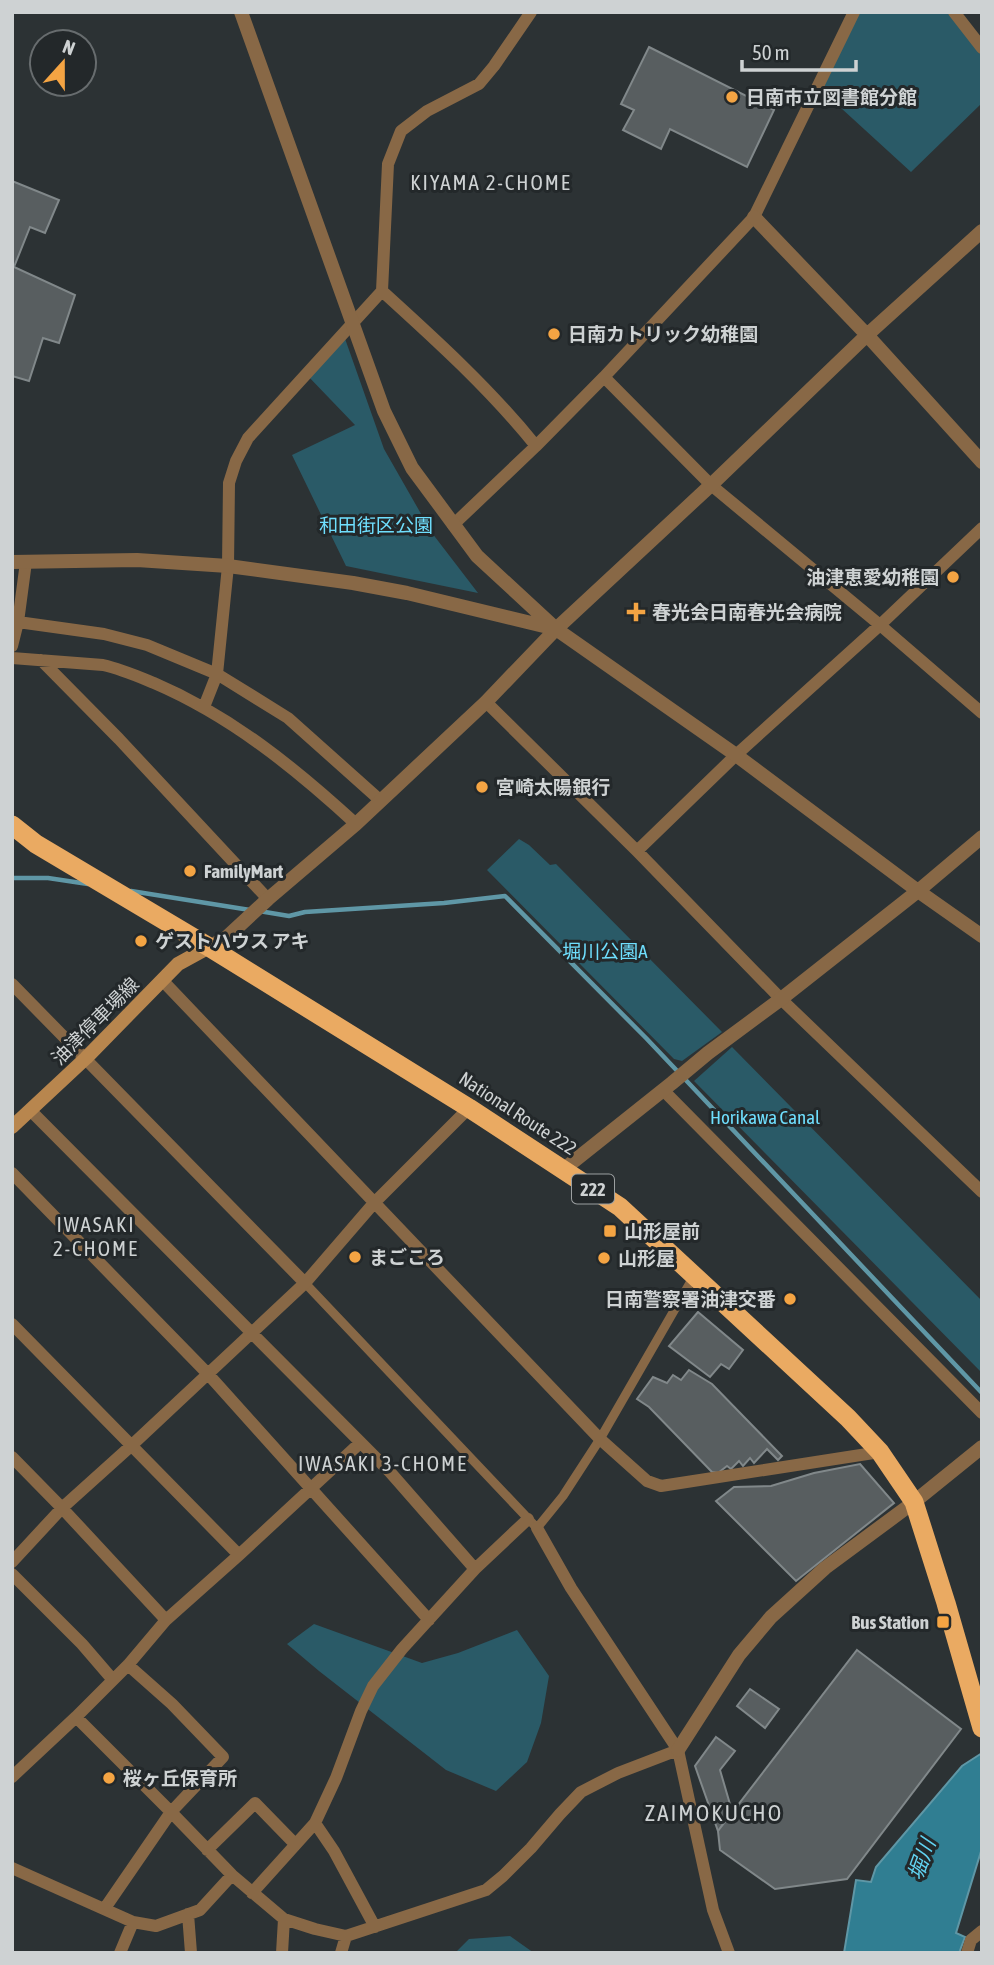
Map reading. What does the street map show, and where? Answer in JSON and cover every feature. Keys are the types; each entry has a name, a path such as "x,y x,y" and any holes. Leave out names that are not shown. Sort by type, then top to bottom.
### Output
{"highway":[{"name":"National Route 222","path":"12,825 36,844 209,947 469,1108 620,1207 848,1418 880,1452 914,1502 947,1603 982,1728"}],"main road":[{"name":"油津停車場線","path":"12,1127 86,1058 178,964 209,947"}],"street":[{"path":"241,12 384,411 412,468 477,556 556,629 736,755 982,936"},
{"path":"204,708 217,674 228,566 229,484 236,461 248,438 382,291 388,164 401,131 427,111 478,83 494,66 531,12"},
{"path":"453,525 604,377 754,217 854,12"},
{"path":"954,12 982,48"},
{"path":"754,217 867,335 982,462"},
{"path":"209,947 227,937 381,801 486,702 556,629 867,335 982,231"},
{"path":"382,291 428,332 506,410 536,446"},
{"path":"604,377 711,485 982,713"},
{"path":"637,851 736,755 880,625 982,528"},
{"path":"12,646 18,622 19,562 137,560 228,566 394,590 556,629"},
{"path":"18,622 104,635 147,645 217,674 288,718 381,801"},
{"path":"12,658 103,664 175,692 224,718 264,746 310,782 356,824"},
{"path":"41,660 119,739 268,899"},
{"path":"486,702 637,851 781,999 982,1192"},
{"path":"564,1169 708,1053 918,891 982,837"},
{"path":"162,980 600,1439 647,1481 661,1486 880,1452"},
{"path":"12,984 305,1283 533,1524 570,1588 678,1749 713,1910 729,1953"},
{"path":"668,1087 982,1413"},
{"path":"12,1562 62,1508 305,1283 374,1203 469,1108"},
{"path":"31,1111 390,1472 475,1569"},
{"path":"12,1173 208,1374 429,1620"},
{"path":"252,1894 315,1823 336,1779 373,1686 401,1649 475,1569 564,1496 694,1276"},
{"path":"12,1324 239,1555"},
{"path":"12,1777 128,1665 166,1620 360,1443"},
{"path":"76,1717 252,1894 284,1919 346,1936 486,1890 522,1858 582,1792 618,1773 678,1749 739,1655 771,1617 825,1568 982,1447"},
{"path":"12,1457 166,1620"},
{"path":"12,1574 82,1644 113,1680"},
{"path":"105,1908 171,1812 223,1757 172,1704 128,1665"},
{"path":"207,1850 256,1803 295,1844"},
{"path":"315,1823 334,1851 375,1927"},
{"path":"12,1868 133,1922 156,1926 200,1910 232,1875"},
{"path":"188,1914 191,1953"},
{"path":"282,1953 284,1919"},
{"path":"120,1953 133,1922"},
{"path":"967,1953 971,1940 982,1931"},
{"path":"341,1953 346,1936"}],"green space":[{"path":"854,12 954,12 982,48 982,103 911,172 818,87"},
{"name":"和田街区公園","path":"343,333 384,449 432,533 478,593 346,566 292,455 355,425 306,374"},
{"name":"堀川公園A","path":"519,839 550,865 556,864 722,1032 682,1061 674,1059 487,870"},
{"name":"Horikawa Canal","path":"732,1047 982,1301 982,1373 694,1081"},
{"path":"314,1624 422,1663 458,1653 517,1630 549,1676 541,1723 527,1762 496,1791 446,1770 287,1644"},
{"path":"510,1936 534,1953 455,1953 469,1939"}],"water":[{"name":"堀川","path":"982,1753 982,1848 956,1933 965,1937 959,1953 844,1953 856,1880 871,1882 876,1867 962,1766"}],"building":[{"name":"日南市立図書館分館","path":"649,47 774,110 747,167 670,129 661,149 623,130 634,110 621,104"},
{"path":"12,181 59,200 45,233 30,227 14,267 75,295 59,343 43,338 29,381 12,376"},
{"path":"698,1312 743,1350 729,1369 721,1364 710,1377 669,1346"},
{"path":"689,1370 712,1384 782,1456 778,1460 767,1449 754,1463 750,1458 743,1466 739,1461 731,1469 727,1466 718,1473 712,1472 649,1407 637,1399 653,1377 667,1383 673,1375 681,1380"},
{"path":"860,1464 894,1503 796,1581 716,1501 734,1487 771,1486 814,1473"},
{"path":"857,1650 961,1729 847,1879 775,1889 720,1850 718,1831"},
{"path":"750,1689 779,1709 765,1728 737,1706"},
{"path":"716,1737 735,1751 720,1770 732,1811 718,1831 695,1766"}],"waterway":[{"path":"12,878 48,878 88,884"},
{"path":"131,891 250,910"},
{"path":"259,911 289,916 305,912 444,903 505,896 646,1038 982,1393"}],"place":[{"name":"日南市立図書館分館","path":"732,97"},
{"name":"日南カトリック幼稚園","path":"554,334"},
{"name":"油津恵愛幼稚園","path":"953,577"},
{"name":"春光会日南春光会病院","path":"636,612"},
{"name":"宮崎太陽銀行","path":"482,787"},
{"name":"FamilyMart","path":"190,871"},
{"name":"ゲストハウス アキ","path":"141,941"},
{"name":"山形屋前","path":"610,1231"},
{"name":"まごころ","path":"355,1257"},
{"name":"山形屋","path":"604,1258"},
{"name":"日南警察署油津交番","path":"790,1299"},
{"name":"Bus Station","path":"943,1622"},
{"name":"桜ヶ丘保育所","path":"109,1778"}],"district":[{"name":"KIYAMA 2-CHOME","path":"491,182"},
{"name":"IWASAKI 2-CHOME","path":"96,1236"},
{"name":"IWASAKI 3-CHOME","path":"383,1463"},
{"name":"ZAIMOKUCHO","path":"714,1813"}]}
